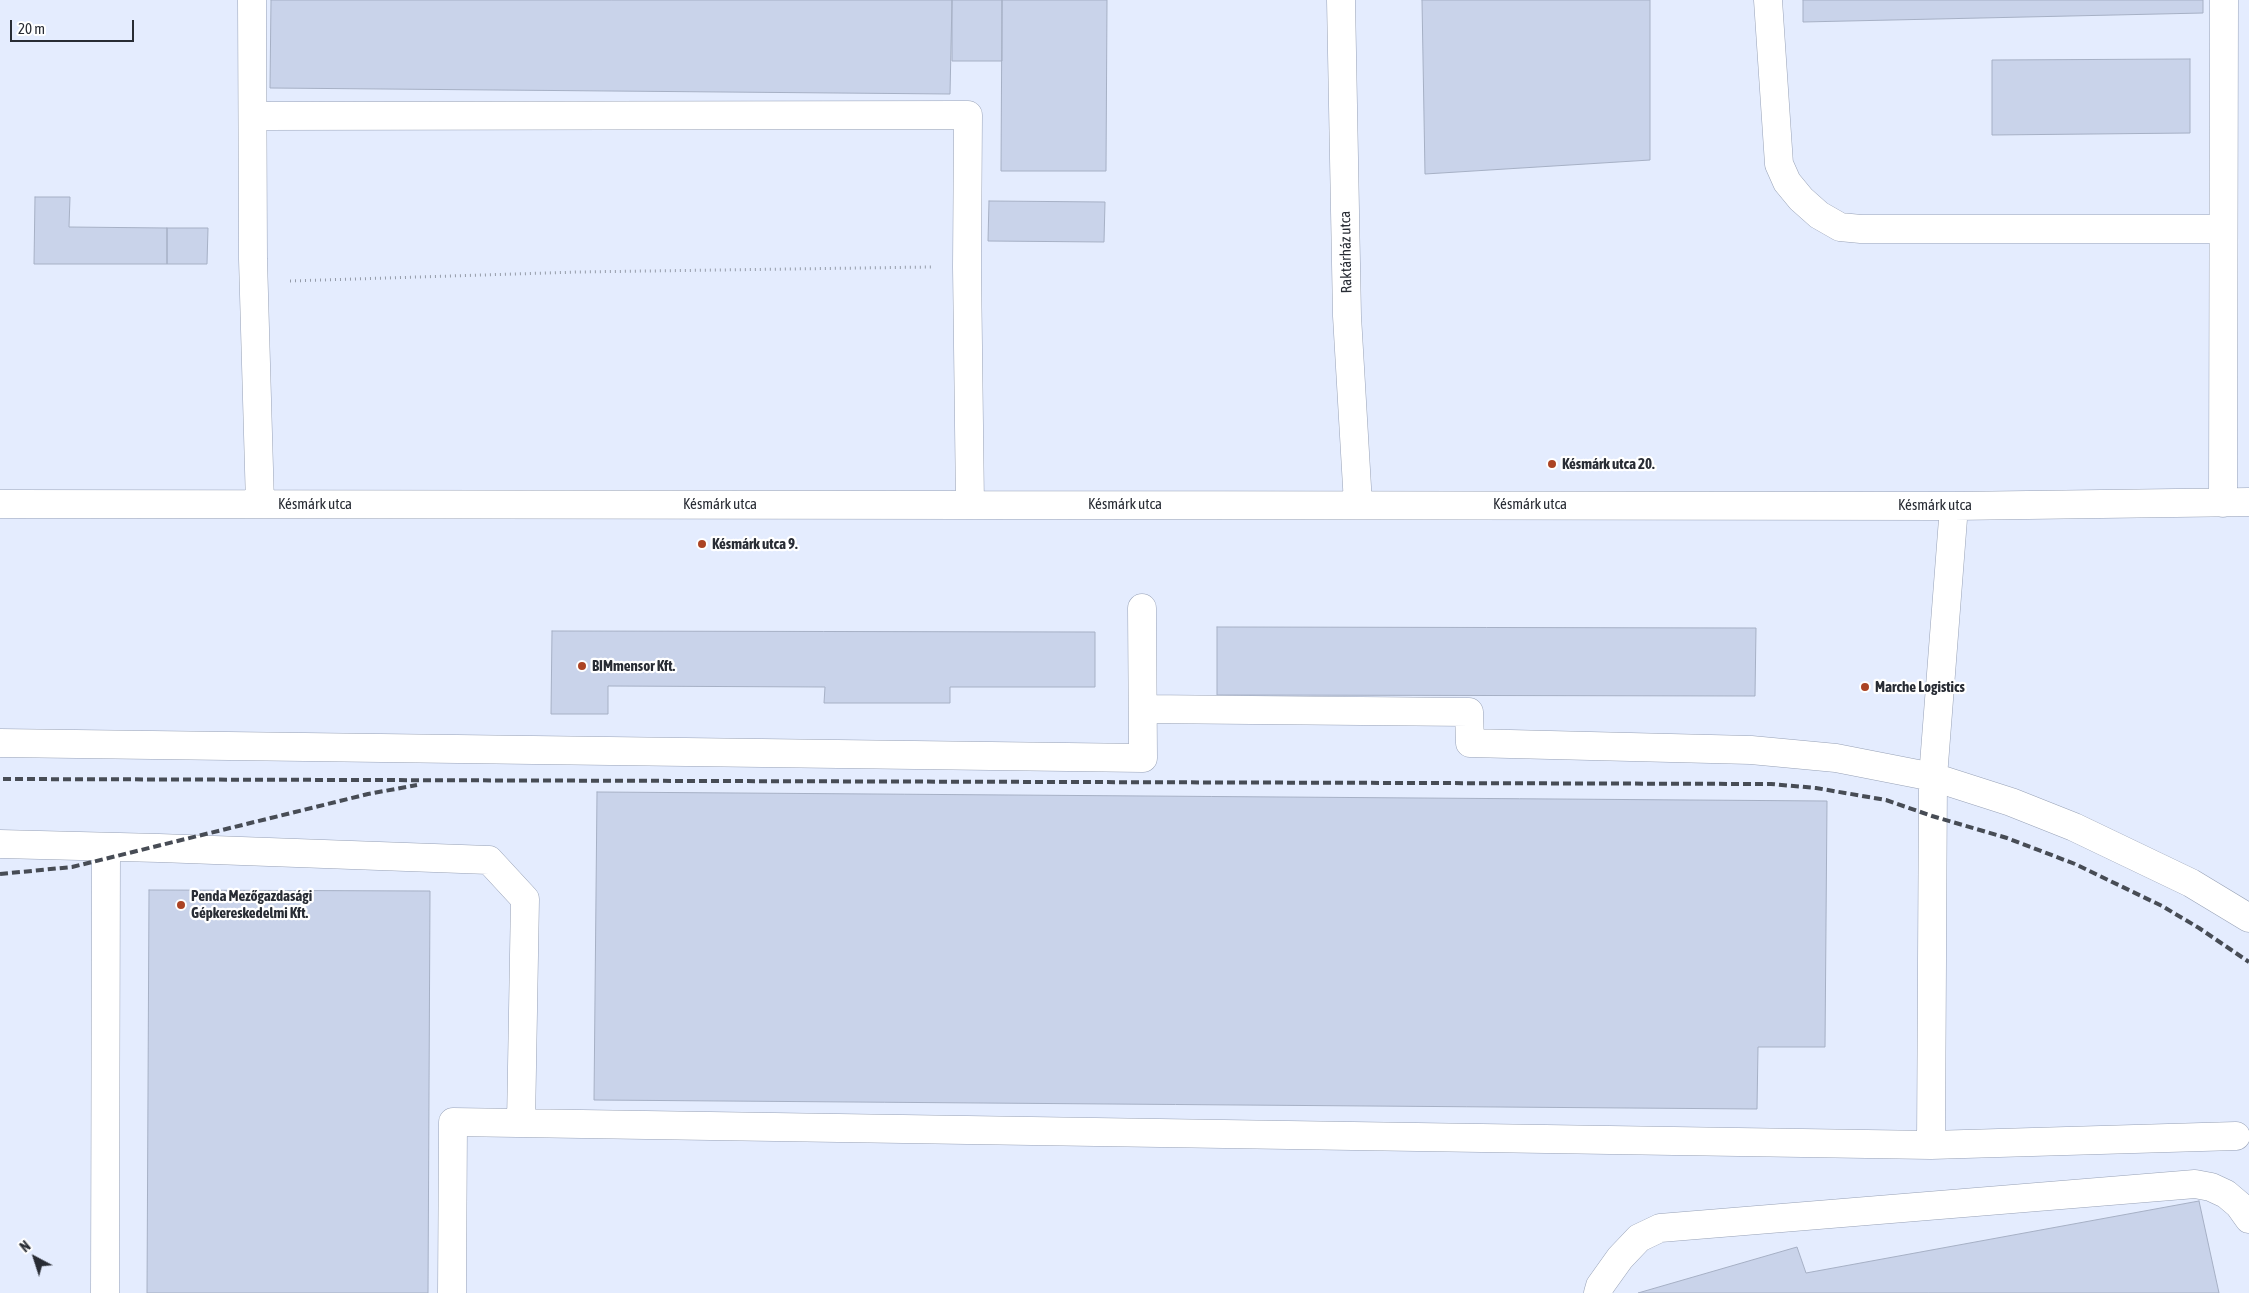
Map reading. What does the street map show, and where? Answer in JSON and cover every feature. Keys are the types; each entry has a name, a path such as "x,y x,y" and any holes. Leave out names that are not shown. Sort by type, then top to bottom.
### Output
{"street":[{"path":"252,0 254,283 260,504"},
{"name":"Raktárház utca","path":"1341,0 1348,316 1358,504"},
{"path":"1768,0 1778,164 1787,182 1801,199 1819,215 1840,226 1860,229 2222,229"},
{"path":"2224,0 2222,229 2236,503"},
{"path":"252,116 968,115 967,267 970,505"},
{"name":"Késmárk utca","path":"0,504 1954,506 2236,503"},
{"path":"1931,1145 1933,777 1954,506"},
{"path":"0,743 1143,758 1142,608"},
{"path":"1143,709 1469,712 1470,743 1751,750 1836,758 1933,777 2011,802 2074,827 2191,883 2249,918"},
{"path":"0,844 489,860 525,900 522,1123"},
{"path":"105,1293 106,847"},
{"path":"452,1293 453,1122 1931,1145 2236,1136"},
{"path":"1598,1293 1600,1286 1620,1258 1639,1238 1660,1228 2196,1184 2210,1187 2226,1194 2239,1205 2249,1219"}],"path":[{"path":"254,283 578,272 967,267"}],"building":[{"path":"271,0 952,0 950,94 270,88"},
{"path":"952,0 1002,0 1002,61 952,61"},
{"path":"1002,0 1107,0 1106,171 1001,171"},
{"path":"1422,0 1650,0 1650,160 1425,174"},
{"path":"1803,0 2203,0 2203,13 1803,22"},
{"path":"2190,59 2190,133 1992,135 1992,60"},
{"path":"35,197 70,197 69,227 167,228 167,264 34,264"},
{"path":"989,201 1105,202 1104,242 988,241"},
{"path":"167,228 208,228 207,264 167,264"},
{"path":"1217,627 1756,628 1755,696 1217,695"},
{"path":"552,631 1095,632 1095,687 950,687 950,703 824,703 825,687 608,686 608,714 551,714"},
{"path":"597,792 1827,801 1825,1047 1758,1047 1757,1109 594,1100"},
{"path":"149,890 430,891 428,1293 147,1293"},
{"path":"2199,1201 2219,1293 1638,1293 1797,1247 1806,1273"}],"railway":[{"path":"3,779 1771,784 1816,788 1886,800 2007,838 2075,864 2162,906 2199,928 2249,962"},
{"path":"0,874 72,867 368,794 417,785"}],"place":[{"name":"Késmárk utca 20.","path":"1552,464"},
{"name":"Késmárk utca 9.","path":"702,544"},
{"name":"BIMmensor Kft.","path":"582,666"},
{"name":"Marche Logistics","path":"1865,687"},
{"name":"Penda Mezőgazdasági Gépkereskedelmi Kft.","path":"181,905"}]}
